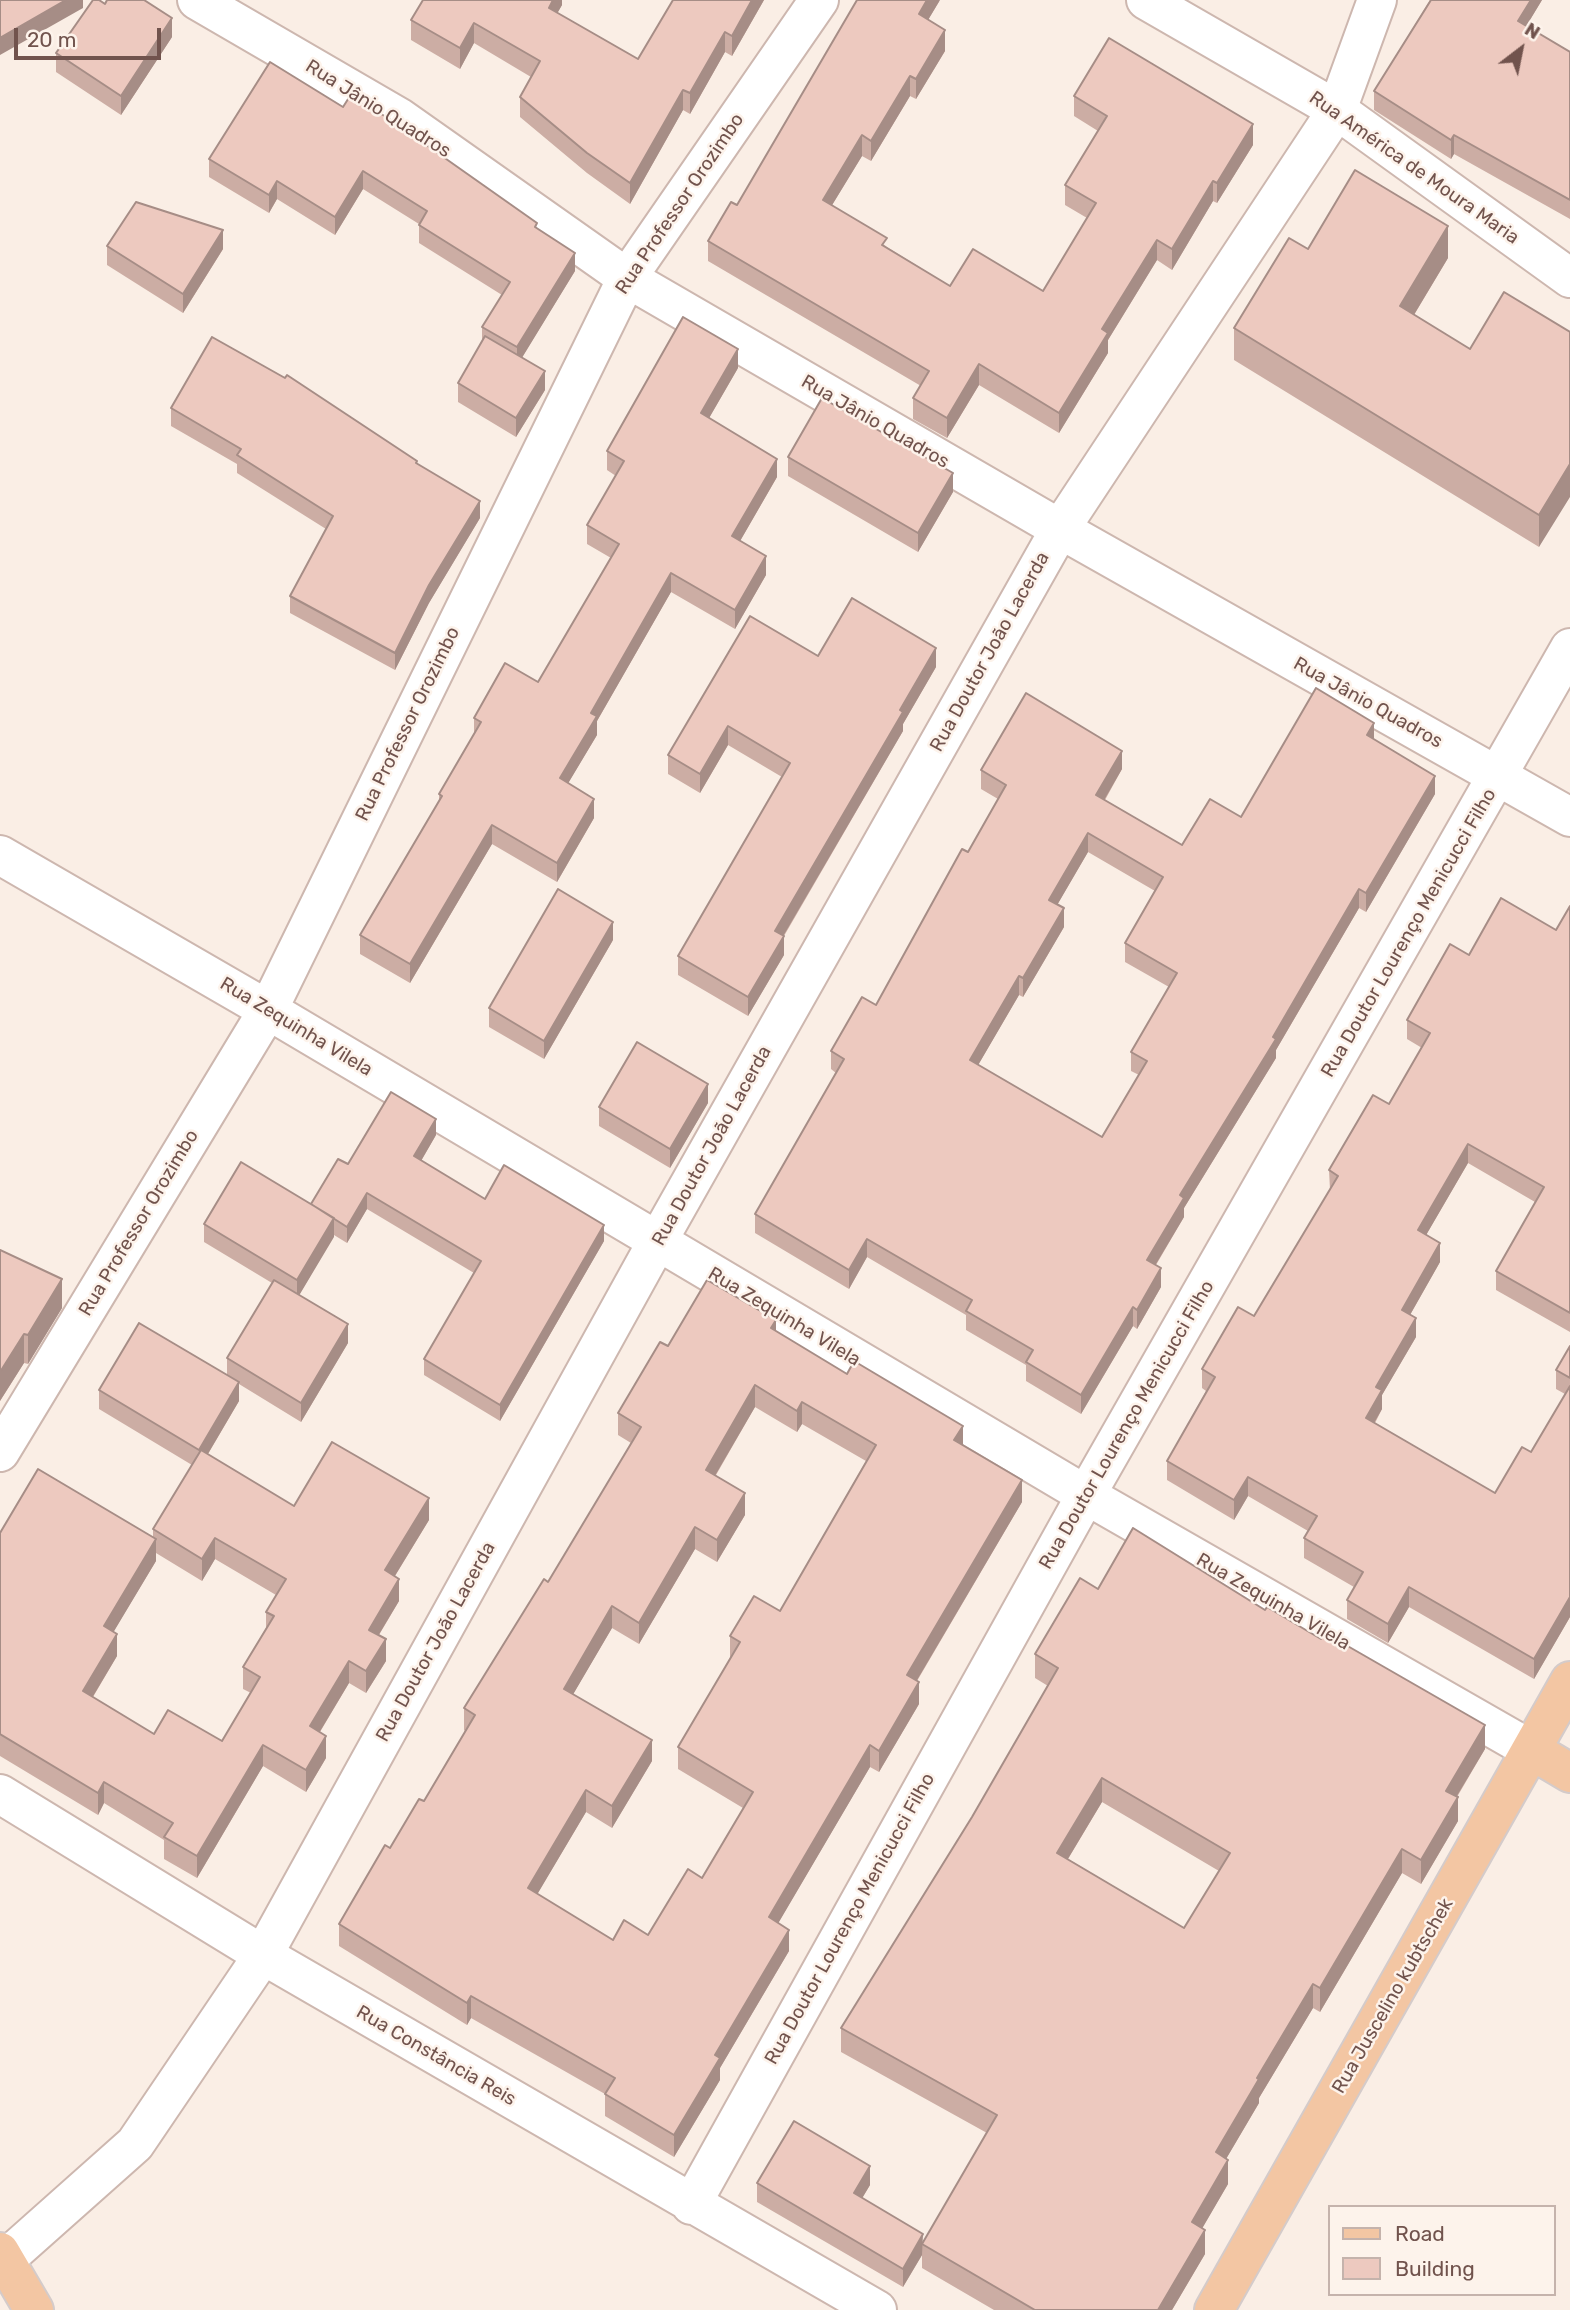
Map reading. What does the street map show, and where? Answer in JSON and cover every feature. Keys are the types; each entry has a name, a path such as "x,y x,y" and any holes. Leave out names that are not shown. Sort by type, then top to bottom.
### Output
{"main road":[{"name":"Rua Juscelino kubtschek","path":"1214,2310 1533,1751 1570,1681"},
{"name":"Rua Zequinha Vilela","path":"1533,1751 1570,1773"},
{"path":"2,2259 34,2310"}],"street":[{"name":"Rua Jânio Quadros","path":"197,0 400,118 627,278 1059,529 1570,817"},
{"name":"Rua Professor Orozimbo","path":"0,1452 268,1010 627,278 819,0"},
{"name":"Rua América de Moura Maria","path":"1146,0 1337,110 1570,278"},
{"name":"Rua Doutor João Lacerda","path":"2,2259 135,2144 263,1955 657,1242 1059,529 1337,110 1375,1"},
{"name":"Rua Doutor Lourenço Menicucci Filho","path":"691,2205 1086,1495 1570,648"},
{"name":"Rua Zequinha Vilela","path":"0,856 268,1010 1086,1495 1533,1751"},
{"name":"Rua Constância Reis","path":"0,1794 263,1955 691,2205 877,2310"}],"building":[{"path":"0,0 66,0 0,38"},
{"path":"93,0 105,4 107,0 144,0 172,18 121,96 56,53"},
{"path":"423,0 553,0 549,8 638,59 673,0 752,0 732,36 725,32 690,93 683,90 630,183 587,153 520,97 540,61 474,23 460,48 411,20"},
{"path":"857,0 927,0 919,14 945,30 916,79 910,76 871,141 862,135 823,200 887,238 882,245 950,286 973,249 1043,291 1096,203 1065,185 1107,116 1074,96 1109,38 1253,124 1217,183 1213,181 1172,249 1157,240 1102,329 1108,333 1059,413 979,364 947,418 913,398 929,371 708,241 731,202 737,205"},
{"path":"1431,0 1531,0 1518,21 1570,52 1570,200 1454,135 1451,140 1374,91"},
{"path":"270,62 343,107 350,96 388,118 537,223 535,227 575,253 517,347 482,327 510,282 419,225 427,211 363,171 335,217 277,181 269,195 209,159"},
{"path":"1355,170 1448,226 1400,306 1470,349 1504,292 1570,332 1570,464 1539,515 1234,328 1289,238 1308,249"},
{"path":"136,202 223,230 183,294 107,246"},
{"path":"683,317 738,349 701,413 777,459 732,536 766,556 735,610 671,573 591,713 597,716 560,778 594,799 557,863 492,825 410,964 360,935 442,796 439,794 481,722 474,718 505,663 538,682 619,544 587,525 624,461 607,451"},
{"path":"485,336 545,371 516,418 458,383"},
{"path":"212,337 285,378 287,375 417,461 416,463 480,501 429,585 395,653 290,596 333,516 237,455 241,449 171,408"},
{"path":"822,398 953,473 918,533 788,457"},
{"path":"852,598 936,648 900,710 903,712 775,931 784,936 748,997 678,956 790,763 728,726 700,774 668,755 750,616 818,656"},
{"path":"1316,688 1374,723 1367,735 1435,776 1366,893 1359,889 1273,1037 1276,1039 1180,1195 1184,1198 1147,1260 1161,1268 1137,1310 1133,1307 1081,1395 1026,1362 1033,1350 966,1311 972,1300 867,1239 849,1270 755,1214 844,1059 831,1051 862,997 876,1005 962,849 968,852 1006,785 981,770 1026,693 1122,751 1096,795 1182,845 1210,799 1241,817","holes":["1088,833 1163,877 1125,943 1177,973 1131,1052 1147,1061 1102,1137 970,1060 1019,976 1023,978 1064,908 1049,900"]},
{"path":"558,889 613,922 544,1041 489,1008"},
{"path":"1501,898 1556,930 1570,906 1570,1313 1496,1271 1544,1187 1468,1144 1418,1230 1440,1243 1402,1310 1416,1318 1376,1387 1382,1390 1366,1418 1495,1493 1522,1447 1531,1452 1570,1386 1570,1597 1534,1659 1409,1587 1388,1624 1347,1600 1363,1572 1304,1538 1317,1516 1248,1477 1234,1500 1167,1461 1215,1377 1202,1369 1238,1307 1254,1316 1338,1176 1329,1170 1373,1095 1389,1104 1430,1033 1407,1020 1450,944 1469,955"},
{"path":"637,1042 708,1084 670,1149 599,1107"},
{"path":"391,1092 436,1119 414,1156 485,1199 504,1165 604,1225 500,1405 424,1359 481,1261 367,1193 347,1227 311,1204 338,1159 348,1164"},
{"path":"241,1162 334,1218 297,1280 204,1224"},
{"path":"0,1250 62,1279 28,1335 24,1334 0,1372"},
{"path":"274,1280 348,1324 301,1403 227,1358"},
{"path":"707,1280 776,1320 771,1328 847,1374 854,1361 963,1426 954,1440 1022,1480 907,1675 919,1682 879,1751 870,1745 769,1917 789,1930 715,2055 720,2058 674,2135 605,2094 615,2078 471,1996 467,2003 339,1924 385,1845 390,1848 419,1799 424,1801 475,1715 464,1708 544,1579 548,1582 641,1427 618,1413 660,1342 668,1346","holes":["755,1385 797,1411 802,1402 876,1445 780,1611 754,1596 730,1636 740,1642 678,1747 753,1792 702,1878 688,1869 648,1935 624,1920 613,1940 528,1888 586,1790 612,1806 652,1740 564,1689 612,1606 639,1623 695,1527 717,1540 745,1493 706,1470"]},
{"path":"139,1323 239,1382 199,1450 99,1390"},
{"path":"1570,1346 1570,1378 1556,1370"},
{"path":"332,1442 429,1498 385,1570 399,1579 369,1630 386,1639 366,1671 349,1661 310,1726 326,1736 306,1770 263,1745 197,1856 164,1837 173,1823 104,1782 98,1793 0,1734 0,1533 38,1469 156,1539 104,1626 117,1634 83,1691 154,1734 168,1710 222,1741 260,1677 243,1667 274,1616 266,1612 286,1579 215,1538 202,1559 153,1529 201,1450 294,1506"},
{"path":"1133,1528 1265,1610 1267,1607 1321,1639 1325,1633 1485,1725 1446,1791 1458,1797 1421,1860 1402,1849 1320,1988 1313,1984 1257,2078 1259,2079 1216,2152 1228,2160 1192,2222 1205,2230 1158,2310 1035,2310 922,2244 997,2115 841,2028 972,1817 1058,1668 1035,1654 1080,1578 1098,1589","holes":["1102,1778 1230,1853 1184,1928 1057,1853"]},
{"path":"794,2121 870,2166 854,2193 923,2234 903,2269 757,2183"}]}
